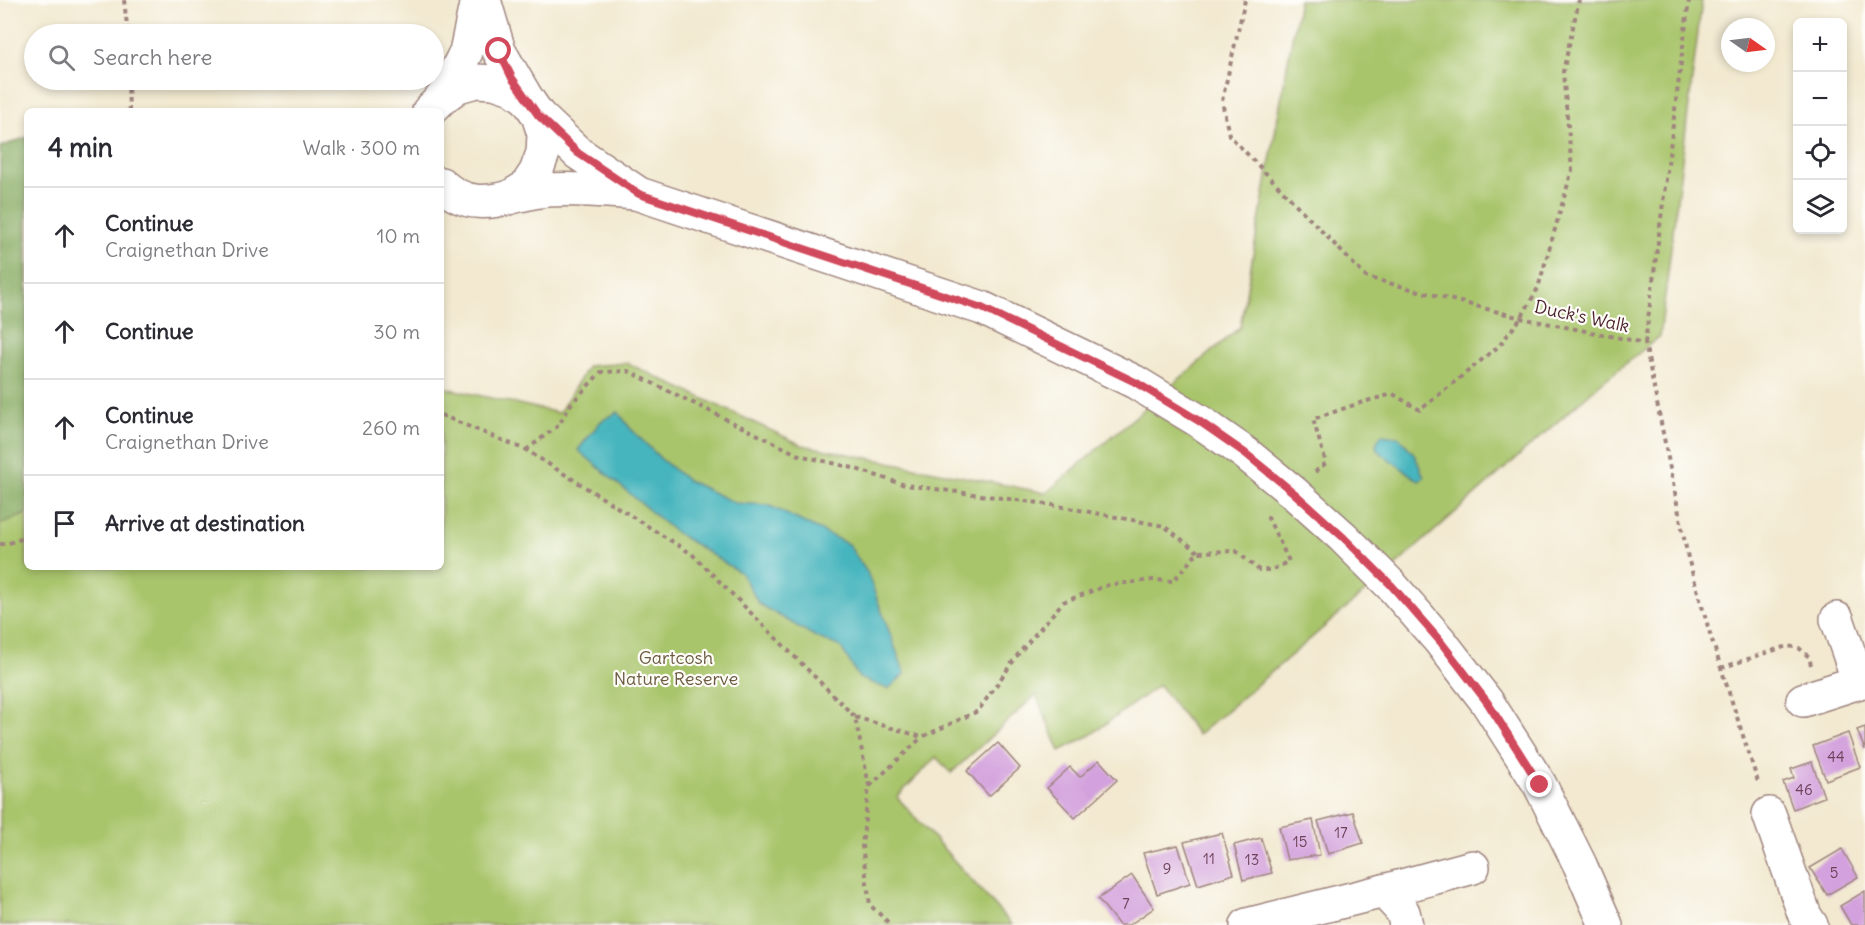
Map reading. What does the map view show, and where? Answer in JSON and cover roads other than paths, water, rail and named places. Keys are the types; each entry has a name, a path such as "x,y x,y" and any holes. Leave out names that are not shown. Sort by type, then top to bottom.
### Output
{"street":[{"path":"444,90 466,52 477,0"},
{"path":"484,0 499,51 512,78 532,107 544,134 543,153 536,172 525,187 508,198"},
{"path":"434,107 458,86 476,81 494,82 512,88 578,153 639,194"},
{"path":"434,107 444,90"},
{"path":"444,187 450,193 468,201 488,203 529,193 564,190 639,194 982,308 1135,382 1199,421 1245,453 1343,537 1391,585 1454,658 1487,702 1540,785 1580,865 1606,925"},
{"path":"1813,697 1862,681 1837,619"},
{"path":"1769,814 1805,916 1811,925"},
{"path":"1247,925 1473,867"},
{"path":"1384,891 1403,912 1406,925"}],"water":[{"path":"618,412 630,428 661,459 687,480 735,503 768,505 848,544 867,572 905,674 888,689 859,678 841,647 816,637 759,604 741,573 675,532 578,450 601,421"},
{"path":"1381,435 1399,437 1414,454 1424,477 1419,481 1377,450 1376,444"}],"park label":[{"name":"Gartcosh Nature Reserve","path":"676,667"}]}
